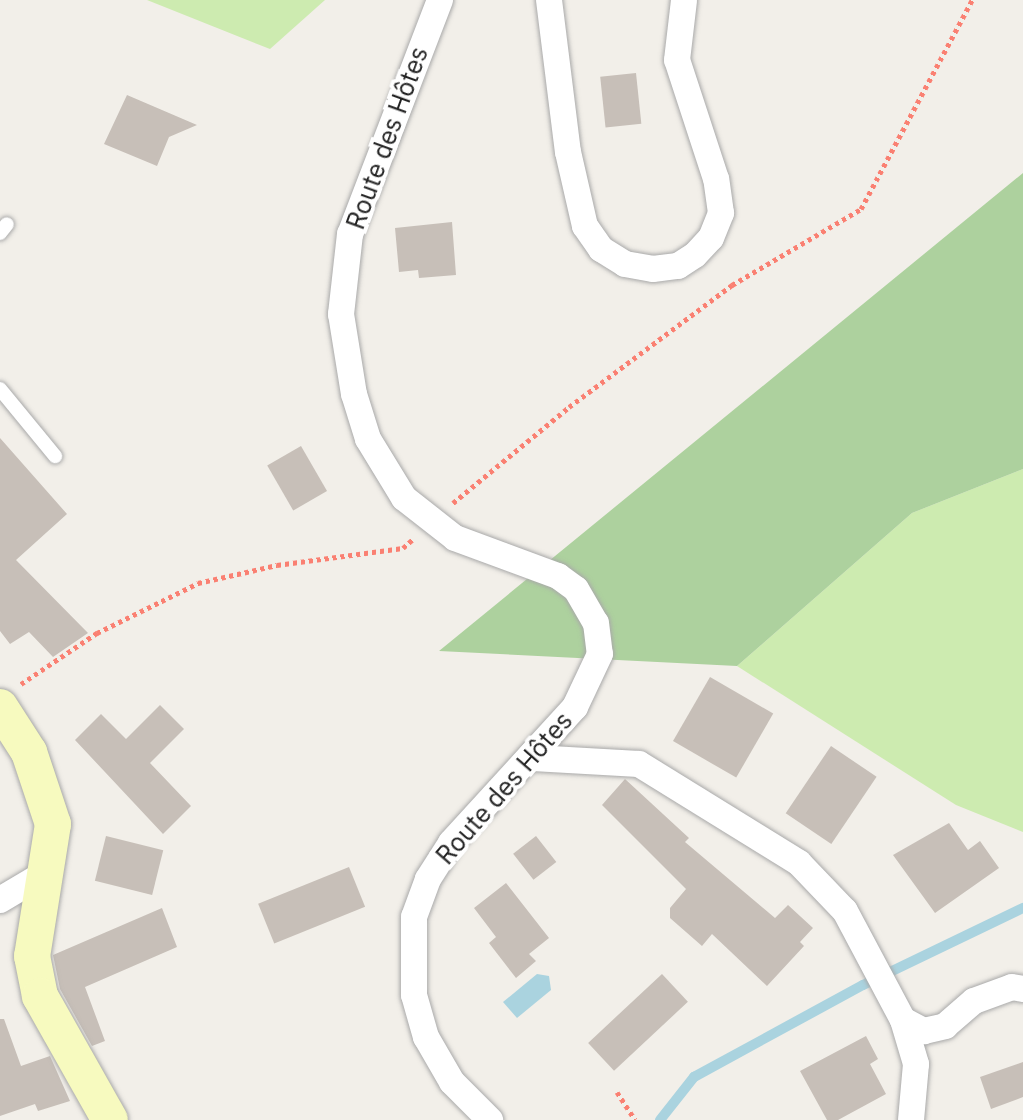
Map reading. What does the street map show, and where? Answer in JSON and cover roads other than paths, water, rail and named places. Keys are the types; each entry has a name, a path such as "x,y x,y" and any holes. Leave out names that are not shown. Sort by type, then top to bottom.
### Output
{"street":[{"name":"Route des Hôtes","path":"440,0 350,234 341,314 345,356 368,439 387,478 455,538 558,576 576,589 596,623 600,654 575,707 533,758 451,843 428,879 414,917 413,982 426,1037 452,1082 490,1120"},
{"path":"549,0 568,152 585,226 601,249 625,264 653,269 678,266 695,255 711,238 721,213 716,179 677,60 684,0"},
{"path":"6,698 15,750 53,824 32,956 40,996 110,1120"},
{"path":"533,758 639,764 799,863 845,911 903,1020 916,1064 911,1120"},
{"path":"0,900 47,872"},
{"path":"903,1020 924,1031 945,1026 974,1001 1012,987 1023,989"}],"lane":[{"path":"0,389 55,456"}],"water":[{"path":"537,974 549,976 551,990 517,1018 503,1002"}],"waterway":[{"path":"660,1120 694,1077 863,985 1023,908"}]}
